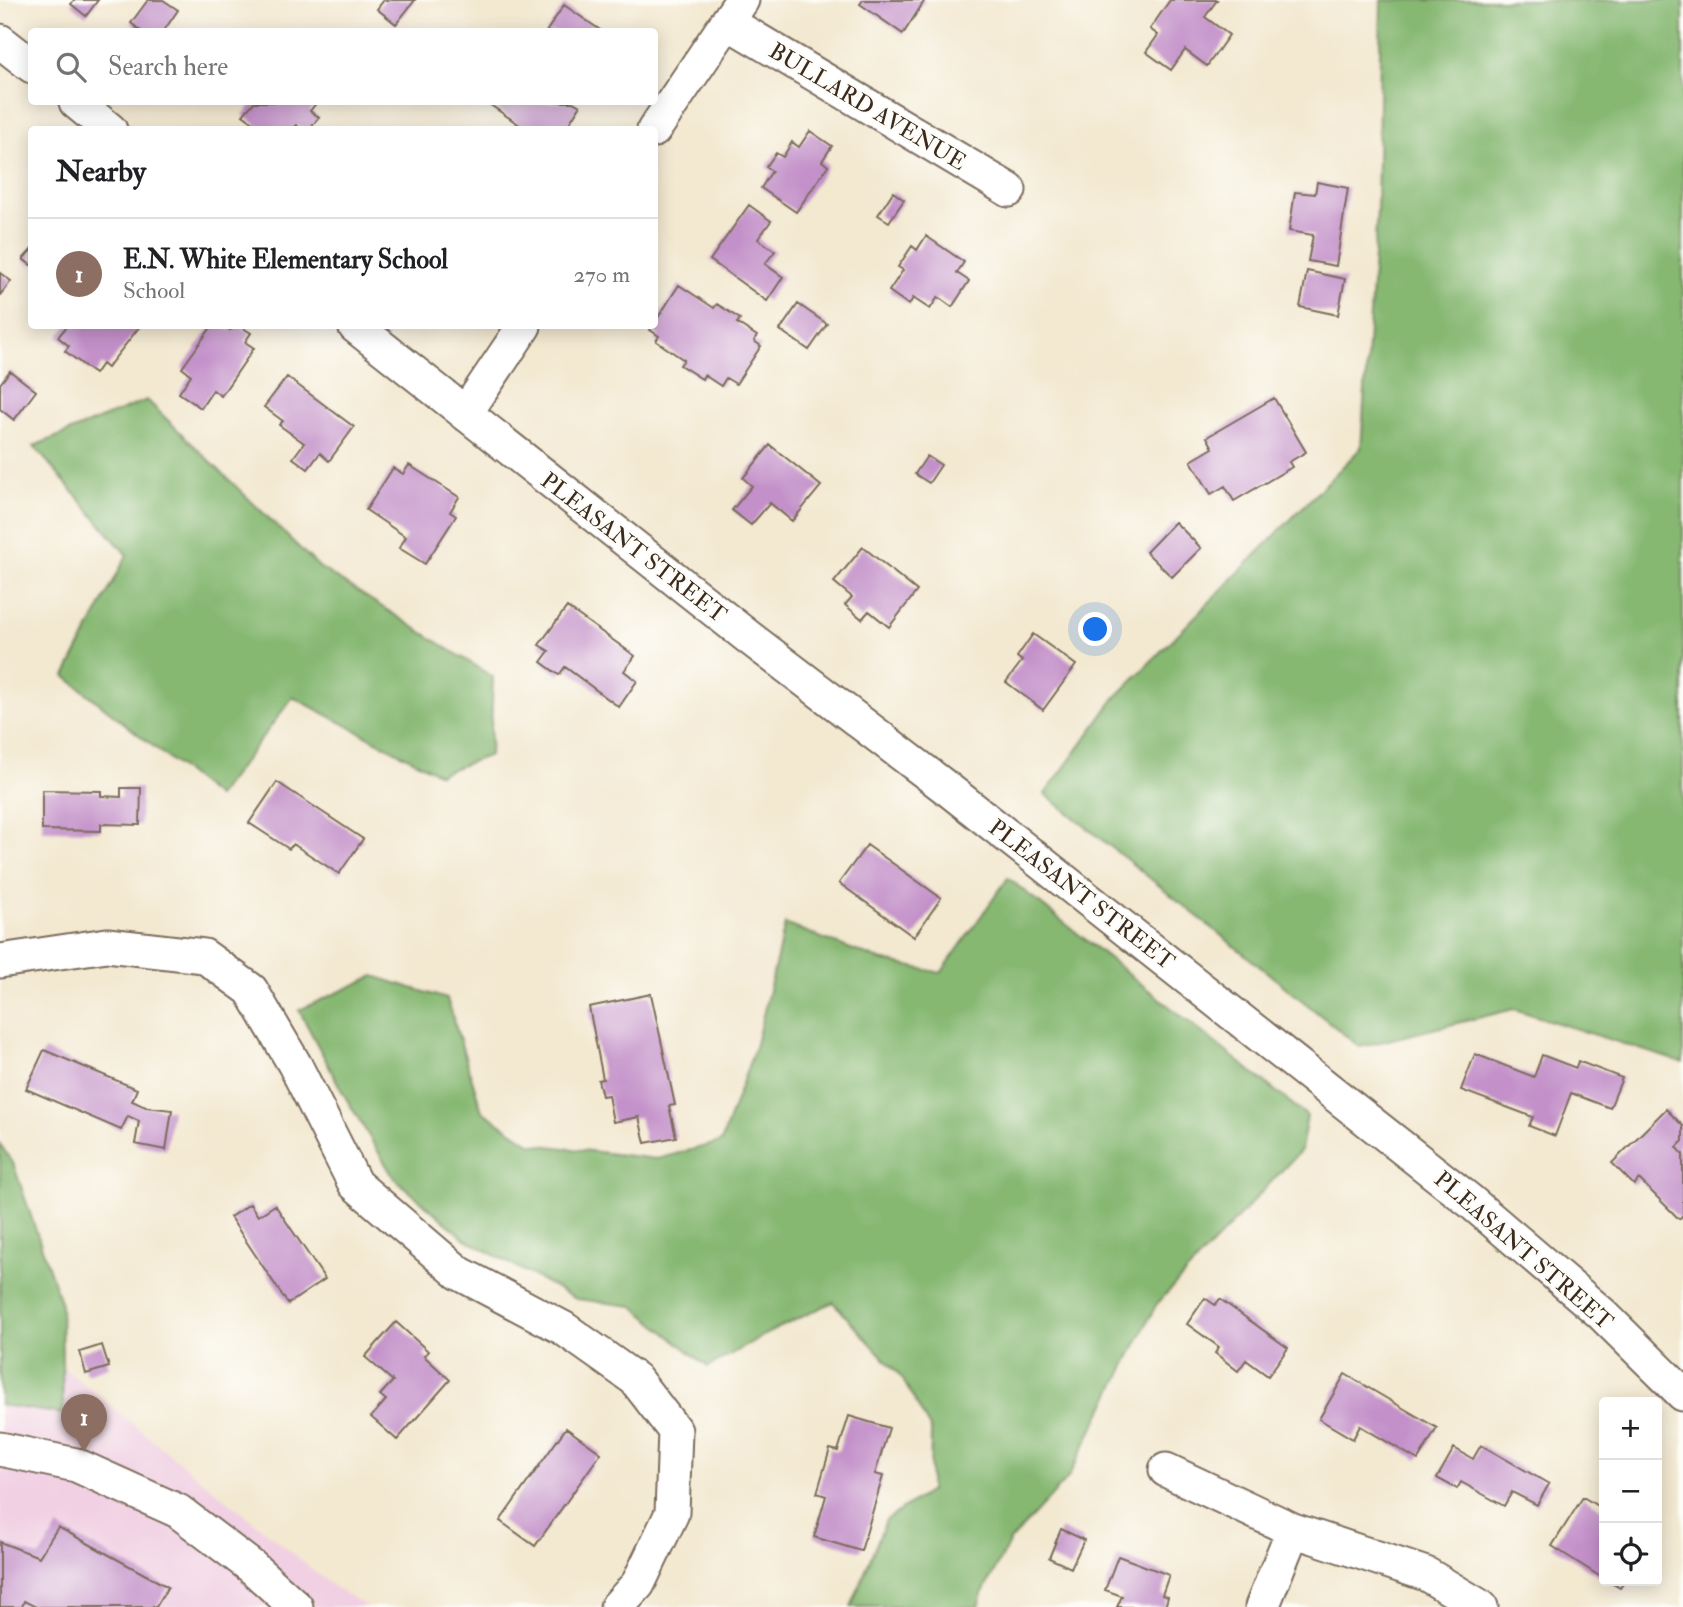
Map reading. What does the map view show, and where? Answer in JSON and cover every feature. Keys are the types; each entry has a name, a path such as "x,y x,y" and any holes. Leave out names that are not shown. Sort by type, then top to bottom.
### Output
{"street":[{"path":"657,126 734,11"},
{"name":"BULLARD AVENUE","path":"734,11 1009,190"},
{"path":"0,41 28,63"},
{"path":"80,105 105,126"},
{"name":"PLEASANT STREET","path":"359,329 758,645 1117,921 1470,1201 1601,1313 1683,1394"},
{"path":"466,414 522,329"},
{"path":"0,961 107,945 204,956 251,990 295,1065 355,1184 459,1273 563,1328 635,1379 674,1431 672,1513 638,1584 617,1607"},
{"path":"0,1449 76,1465 178,1511 252,1567 296,1607"},
{"path":"1167,1470 1293,1530 1426,1574 1481,1607"},
{"path":"1262,1607 1293,1530"}],"shaded area":[{"path":"0,1316 335,1588 368,1607 0,1607"}],"green space":[{"path":"1381,0 1683,0 1683,1063 1514,1009 1360,1047 1045,794 1115,698 1361,448 1377,211"},
{"path":"147,400 319,567 493,677 490,755 439,774 293,697 217,797 65,676 127,555 34,446"},
{"path":"1008,878 1307,1116 1301,1150 1156,1305 1068,1478 1010,1541 978,1607 851,1607 886,1520 930,1491 931,1430 902,1378 833,1302 770,1332 708,1367 633,1306 576,1299 465,1239 394,1178 343,1093 299,1010 374,976 447,999 482,1111 531,1144 657,1159 721,1142 756,1044 785,924 880,960 941,973"},
{"path":"0,1144 13,1163 61,1304 63,1414 0,1405"}],"building":[{"path":"74,0 98,0 86,16 71,4"},
{"path":"148,0 163,0 178,10 166,28 137,28 131,23"},
{"path":"384,0 415,0 396,24 377,9"},
{"path":"863,0 925,0 903,34 860,4"},
{"path":"1170,0 1217,0 1205,17 1229,35 1207,66 1185,50 1171,70 1146,52 1158,35 1150,29"},
{"path":"564,5 597,28 549,28"},
{"path":"251,105 315,105 310,111 319,117 312,126 258,126 243,115"},
{"path":"490,105 580,106 568,126 521,126"},
{"path":"810,131 832,146 822,161 828,166 796,212 761,188 772,171 766,167 776,153 783,157 792,142 799,147"},
{"path":"1317,182 1348,188 1336,266 1308,261 1313,235 1289,231 1295,192 1315,194"},
{"path":"893,192 904,200 889,222 878,215"},
{"path":"749,205 771,221 758,239 775,251 765,264 783,277 767,301 710,260"},
{"path":"926,236 964,262 957,273 969,281 952,307 938,297 930,309 913,298 909,305 889,291 903,270 898,267 912,246 917,250"},
{"path":"1307,271 1345,279 1338,315 1300,307"},
{"path":"0,273 11,281 0,295"},
{"path":"679,285 714,308 717,304 740,319 737,323 757,336 754,341 761,346 736,384 726,378 721,386 704,375 702,379 680,365 684,360 656,341 659,336 650,330 658,329 658,318"},
{"path":"798,304 827,324 809,350 780,330"},
{"path":"65,329 138,329 107,368 102,364 95,374 65,351 69,346 58,337"},
{"path":"210,329 245,329 251,333 245,342 254,348 221,396 213,390 201,408 179,393 191,375 182,368"},
{"path":"10,371 36,391 14,420 0,409 0,384"},
{"path":"287,377 354,427 329,461 320,453 308,469 293,458 304,443 279,425 283,421 264,407"},
{"path":"1274,398 1306,452 1289,462 1292,467 1234,501 1225,486 1211,494 1191,461 1213,448 1207,437"},
{"path":"770,445 821,486 792,521 770,503 751,525 732,510 752,486 743,478"},
{"path":"927,456 941,465 929,483 915,474"},
{"path":"409,465 459,497 450,512 456,516 425,564 399,548 406,537 366,510 393,468 403,474"},
{"path":"1175,522 1201,548 1172,577 1146,552"},
{"path":"863,547 917,591 889,627 869,611 862,619 845,605 852,597 834,582"},
{"path":"567,607 635,656 624,671 637,681 619,707 565,667 559,675 541,662 549,651 539,645"},
{"path":"1033,634 1076,665 1043,710 1006,682 1022,661 1017,657"},
{"path":"277,782 363,839 339,874 293,844 289,849 249,823"},
{"path":"121,788 141,788 140,825 101,824 101,831 42,830 42,790 101,791 101,796 121,797"},
{"path":"867,845 941,898 914,937 839,883"},
{"path":"651,994 675,1105 669,1106 676,1137 645,1143 639,1117 613,1122 608,1095 602,1096 598,1080 603,1079 589,1007"},
{"path":"44,1050 137,1089 132,1101 146,1107 172,1110 166,1150 135,1144 139,1121 128,1116 121,1130 26,1089"},
{"path":"1475,1054 1534,1077 1542,1055 1576,1068 1578,1061 1622,1078 1610,1108 1571,1093 1555,1136 1529,1126 1533,1117 1461,1090"},
{"path":"1666,1109 1683,1126 1683,1141 1677,1147 1683,1154 1683,1215 1679,1219 1639,1179 1634,1185 1612,1163"},
{"path":"250,1204 258,1216 275,1205 325,1279 288,1304 230,1217"},
{"path":"1205,1298 1215,1305 1220,1299 1288,1348 1268,1376 1246,1360 1238,1371 1215,1353 1219,1347 1187,1324"},
{"path":"396,1322 428,1351 424,1356 450,1380 397,1440 371,1417 386,1400 380,1395 393,1381 365,1357"},
{"path":"102,1345 109,1367 86,1374 80,1352"},
{"path":"1345,1374 1437,1428 1418,1460 1360,1426 1353,1439 1319,1419"},
{"path":"849,1416 889,1428 875,1474 883,1476 861,1551 814,1537 826,1496 817,1493 830,1449 838,1451"},
{"path":"566,1428 601,1453 535,1546 500,1521"},
{"path":"1481,1445 1549,1484 1537,1505 1512,1492 1504,1506 1461,1482 1457,1489 1437,1478 1454,1448 1473,1459"},
{"path":"1583,1497 1599,1507 1599,1576 1552,1546"},
{"path":"58,1527 168,1587 156,1607 36,1607 24,1601 22,1607 0,1607 0,1542 39,1557"},
{"path":"1061,1529 1084,1540 1071,1568 1049,1558"},
{"path":"1118,1556 1169,1575 1162,1595 1168,1597 1165,1607 1117,1607 1122,1596 1105,1590"}],"place":[{"name":"E.N. White Elementary School","path":"84,1452"}]}
